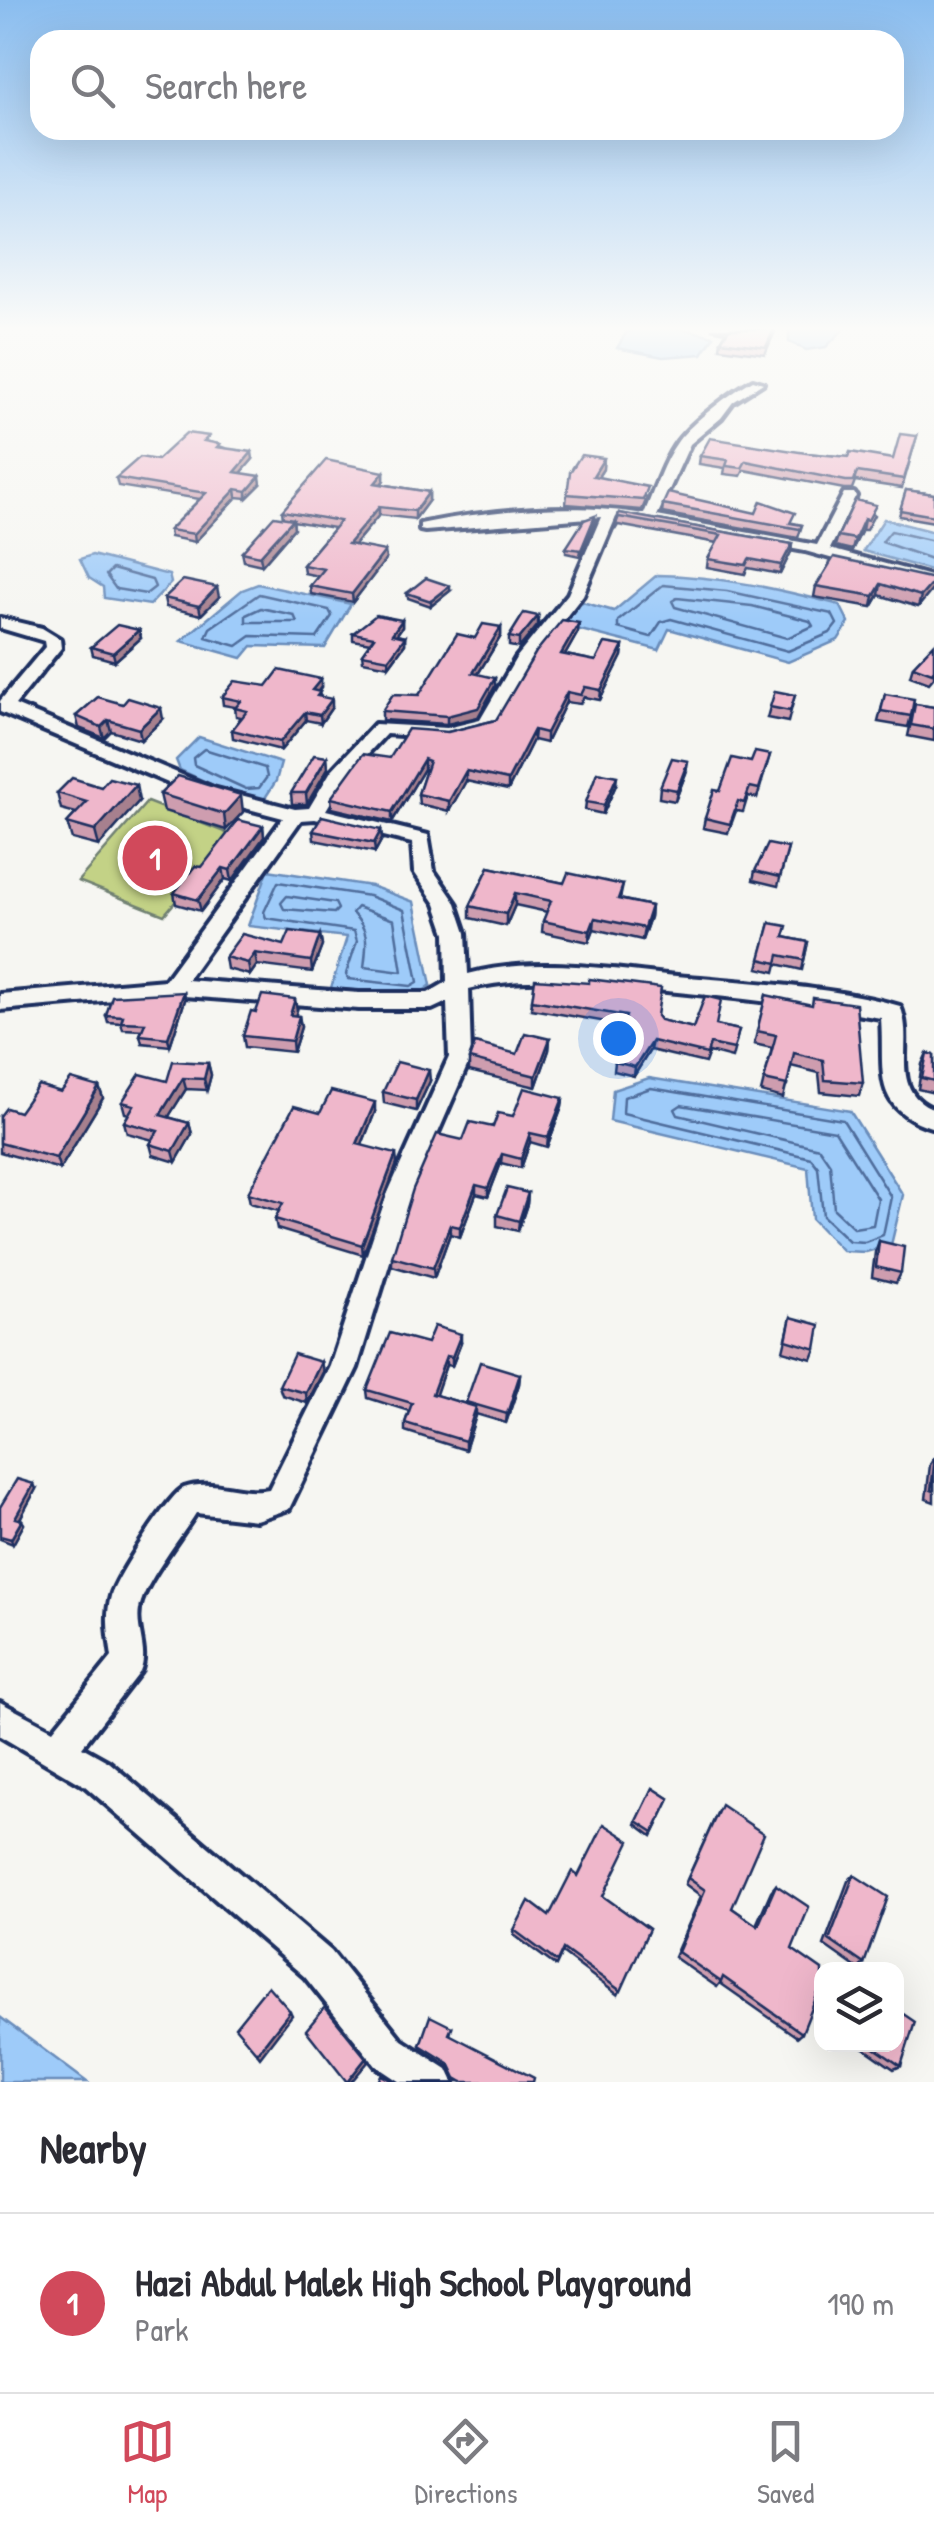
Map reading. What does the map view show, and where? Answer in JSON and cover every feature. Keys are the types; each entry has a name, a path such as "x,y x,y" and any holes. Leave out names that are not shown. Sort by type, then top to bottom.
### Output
{"street":[{"path":"649,518 684,442 703,426"},
{"path":"822,551 849,496"},
{"path":"170,987 305,814 381,728 447,733 487,724 522,662 575,595 600,546 610,512"},
{"path":"425,527 610,512 822,551 934,582"},
{"path":"0,624 52,639 53,648 4,706 13,713 49,724 206,792 421,840 424,872 446,903 456,933 460,984 460,1057 398,1197 343,1368 279,1499 256,1508 200,1496 186,1500 126,1596 122,1622 128,1660 109,1691 93,1704 57,1751"},
{"path":"0,1002 170,987 358,1001 432,1001 460,984 496,974 590,976 776,992 892,1012 894,1084 900,1102 934,1119"},
{"path":"0,1718 97,1774 318,1964 389,2054 434,2082"}],"green space":[{"path":"147,802 232,835 164,915 78,881"}],"water":[{"path":"884,519 934,532 934,571 863,551"},
{"path":"92,555 169,575 171,583 150,605 104,598 103,587 89,578 80,559"},
{"path":"657,575 727,581 817,599 840,605 849,623 838,640 788,662 669,629 659,650 557,624 575,600 614,611"},
{"path":"258,584 351,604 325,648 252,646 242,658 181,641 242,590"},
{"path":"199,737 281,763 265,798 245,800 180,770 176,760"},
{"path":"268,870 371,886 414,902 431,985 416,997 331,988 347,937 248,926"},
{"path":"649,1078 850,1111 903,1195 891,1245 866,1252 843,1251 812,1219 808,1168 610,1121 613,1090"},
{"path":"0,2017 87,2082 0,2082"}],"building":[{"path":"186,433 209,436 204,441 220,444 217,447 252,452 235,472 260,476 247,491 236,489 194,534 169,530 206,493 116,478 140,457 157,460"},
{"path":"900,434 917,436 904,479 857,472 854,481 846,481 746,461 742,468 726,466 728,460 700,456 710,438 806,453 848,457 850,452 893,459"},
{"path":"581,455 604,458 593,476 648,487 643,500 567,494 570,472"},
{"path":"326,460 384,472 375,483 429,492 415,511 379,507 348,544 385,551 352,594 310,586 324,569 303,565 340,521 282,511"},
{"path":"906,490 934,494 934,516 900,510"},
{"path":"668,493 756,513 761,501 795,513 790,523 802,525 800,529 663,504"},
{"path":"855,500 876,505 855,539 838,536"},
{"path":"619,513 792,544 781,565 749,559 746,565 708,559 721,535 619,517 616,522"},
{"path":"274,516 293,519 260,556 242,552"},
{"path":"595,516 581,550 566,548 584,520"},
{"path":"834,557 934,581 921,596 881,584 874,596 816,586"},
{"path":"426,578 450,586 431,601 407,593"},
{"path":"183,580 217,587 199,606 164,598"},
{"path":"524,613 538,616 519,639 509,637"},
{"path":"376,615 402,620 392,634 405,637 389,659 362,654 374,637 353,633"},
{"path":"562,620 579,623 561,654 596,661 605,643 623,646 601,690 585,687 581,695 567,692 546,733 534,730 508,780 466,771 449,801 418,794 429,761 424,759 392,812 331,798 363,754 390,758 408,729 448,732 496,720 536,652"},
{"path":"483,624 501,627 473,673 495,678 478,708 447,716 382,711 393,694 419,695 457,634 475,638"},
{"path":"117,625 139,630 113,653 91,647"},
{"path":"934,644 932,673 913,666"},
{"path":"279,670 321,679 312,690 320,692 317,696 332,699 320,715 305,712 280,742 232,730 247,711 235,708 241,701 222,697 235,681 267,686"},
{"path":"775,691 795,695 790,711 770,707"},
{"path":"885,694 914,699 911,716 881,711"},
{"path":"98,697 123,704 128,698 161,708 139,729 108,720 101,727 76,716"},
{"path":"915,704 934,707 934,729 911,725"},
{"path":"755,752 770,755 759,789 750,787 744,803 738,801 730,824 705,818 714,790 720,791 732,758 751,762"},
{"path":"314,755 327,757 306,793 291,793"},
{"path":"672,758 688,761 677,790 660,787"},
{"path":"597,772 617,776 604,805 586,802"},
{"path":"178,776 241,795 224,814 160,794"},
{"path":"72,778 101,787 109,778 136,785 95,831 67,823 87,802 57,793"},
{"path":"322,816 381,830 374,843 313,831"},
{"path":"238,820 263,826 230,870 223,868 198,900 174,893 195,866 202,867"},
{"path":"768,844 788,848 780,877 755,871"},
{"path":"489,867 564,883 568,873 623,885 618,899 651,906 644,928 595,918 590,931 543,921 551,901 515,893 506,914 470,906"},
{"path":"770,923 787,926 784,937 808,942 804,960 779,955 777,963 760,959"},
{"path":"290,931 320,935 311,961 255,953 248,963 225,957 242,934 284,945"},
{"path":"535,979 589,983 589,979 661,988 657,1016 660,1020 693,1028 705,996 721,1000 716,1025 739,1030 734,1049 710,1044 707,1054 652,1041 635,1067 615,1062 629,1023 624,1022 626,1016 532,1000"},
{"path":"184,992 168,1038 140,1035 145,1023 121,1022 123,1016 106,1015 112,996"},
{"path":"262,995 295,999 290,1015 299,1016 292,1041 243,1036 251,1011 256,1012"},
{"path":"766,995 812,1005 813,998 856,1004 863,1083 825,1080 823,1060 794,1053 787,1085 764,1080 776,1035 757,1031"},
{"path":"525,1033 550,1039 536,1076 469,1059 475,1043 517,1054"},
{"path":"927,1053 934,1055 934,1081 922,1078"},
{"path":"173,1061 208,1063 204,1079 183,1078 160,1115 189,1123 173,1151 150,1144 158,1131 124,1122 134,1105 122,1102 140,1074 167,1081"},
{"path":"397,1062 429,1070 416,1100 383,1092"},
{"path":"71,1079 99,1087 56,1158 0,1143 0,1116 6,1108 19,1112 38,1085 61,1092"},
{"path":"524,1088 563,1098 548,1137 530,1133 521,1159 502,1154 488,1188 476,1185 460,1227 450,1225 433,1268 392,1257 413,1189 437,1134 463,1140 470,1122 493,1127 498,1113 513,1116"},
{"path":"331,1091 375,1102 357,1144 396,1154 362,1245 275,1219 283,1203 248,1193 294,1106 320,1113"},
{"path":"507,1188 528,1193 519,1221 497,1215"},
{"path":"879,1241 904,1247 901,1273 876,1267"},
{"path":"791,1317 820,1325 816,1349 786,1340"},
{"path":"434,1326 461,1334 452,1357 446,1356 432,1394 476,1407 465,1441 405,1423 412,1403 367,1390 390,1333 427,1343"},
{"path":"294,1354 321,1362 306,1393 279,1386"},
{"path":"480,1362 520,1374 507,1414 466,1402"},
{"path":"17,1479 34,1484 15,1518 22,1520 11,1539 0,1536 0,1507"},
{"path":"653,1788 670,1799 654,1832 637,1821"},
{"path":"721,1805 764,1834 732,1908 758,1926 776,1885 809,1907 792,1949 814,1964 814,2003 802,2033 723,1977 721,1982 678,1952 705,1890 688,1878"},
{"path":"604,1824 630,1841 603,1896 649,1929 621,1991 563,1949 557,1962 514,1930 529,1901 549,1916 572,1871 578,1876"},
{"path":"854,1875 888,1897 865,1962 829,1940"},
{"path":"268,1986 290,2011 257,2053 235,2027"},
{"path":"325,2007 366,2058 347,2082 306,2030"},
{"path":"904,2014 915,2022 901,2066 881,2052 904,2052"},
{"path":"430,2016 452,2027 449,2034 534,2078 533,2082 463,2082 456,2078 449,2063 420,2045"}],"place":[{"name":"Hazi Abdul Malek High School Playground","path":"155,858"}]}
